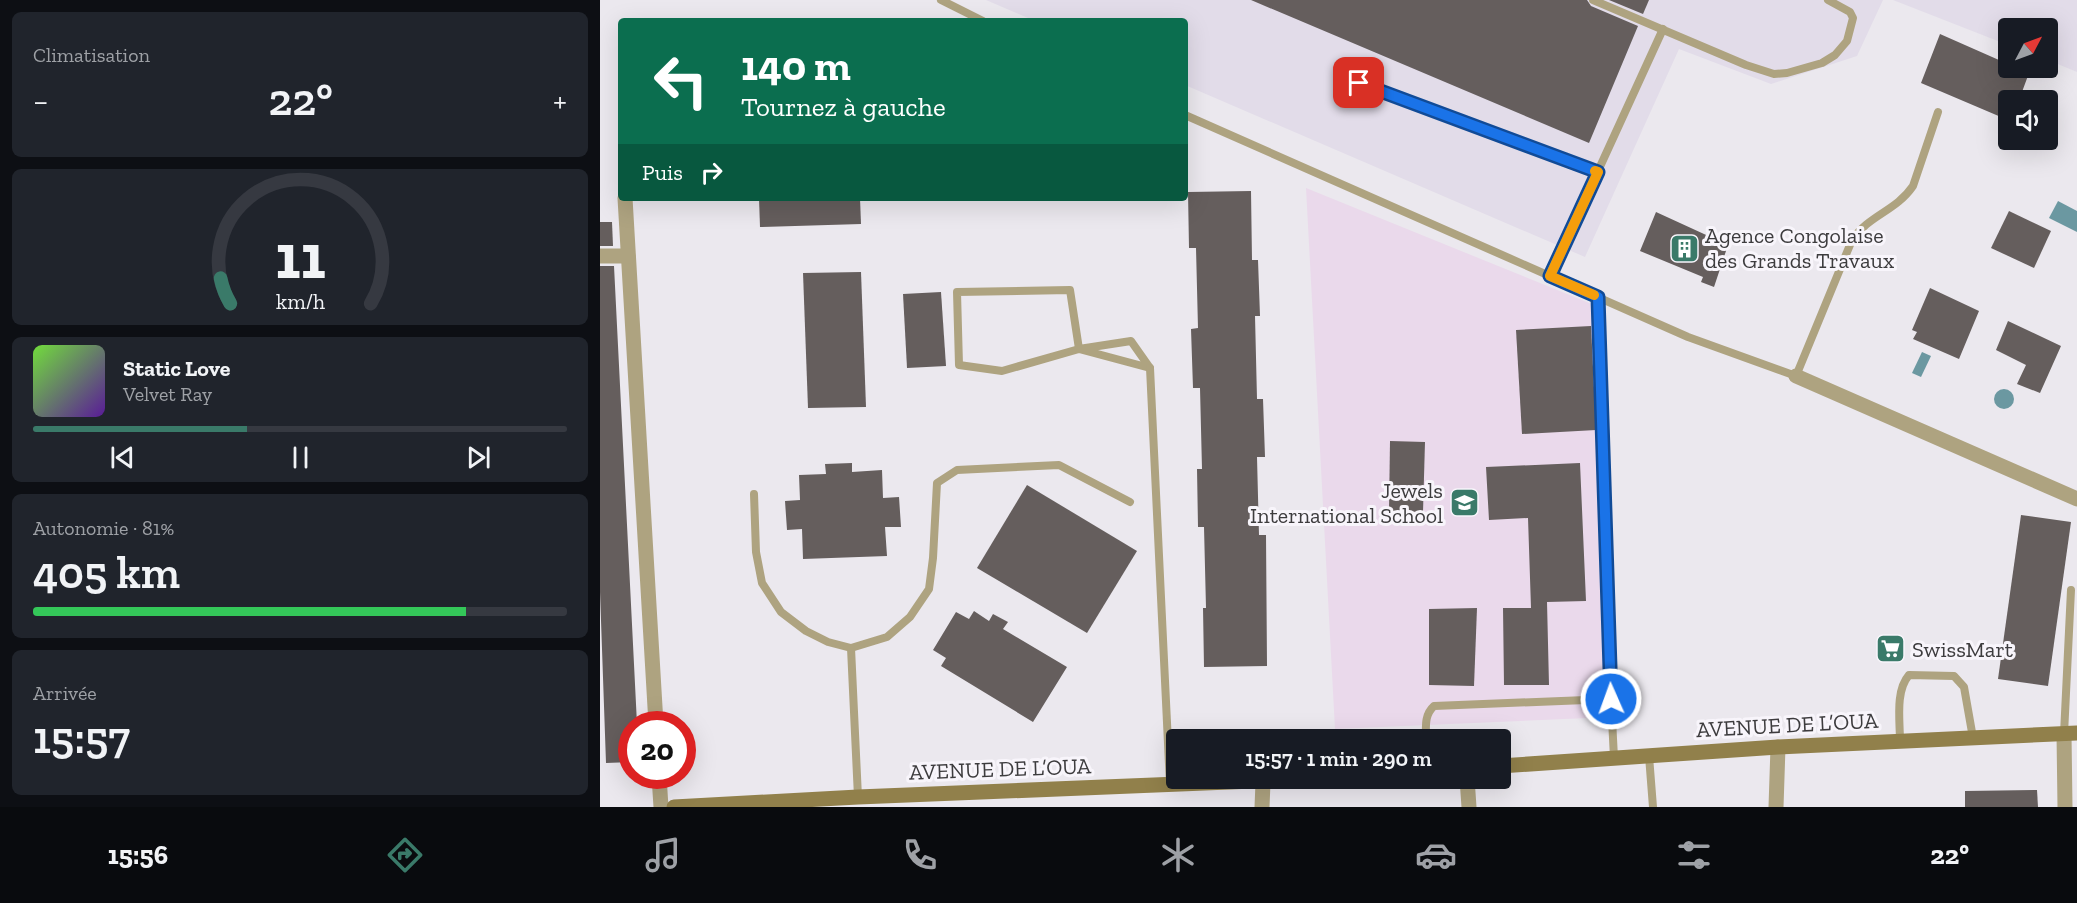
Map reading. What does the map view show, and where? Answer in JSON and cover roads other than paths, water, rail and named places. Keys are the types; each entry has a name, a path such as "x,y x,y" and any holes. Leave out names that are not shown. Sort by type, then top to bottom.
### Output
{"main road":[{"name":"AVENUE DE L’OUA","path":"1511,765 1778,747 2070,733"},
{"name":"AVENUE DE L’OUA","path":"674,807 1166,784"}],"street":[{"path":"625,201 655,711"},
{"path":"600,256 628,256"},
{"path":"1796,376 2077,499"},
{"path":"2066,807 2070,733"},
{"path":"1776,807 1778,747"},
{"path":"660,789 661,807"},
{"path":"1262,807 1263,789"},
{"path":"1468,789 1469,807"}],"lane":[{"path":"941,0 977,18"},
{"path":"1593,0 1746,65 1774,74 1787,73 1822,63 1835,55 1847,41 1853,18 1850,12 1842,6 1828,0"},
{"path":"1550,276 1663,29"},
{"path":"1338,75 1598,172"},
{"path":"1188,116 1688,337 1796,376 1852,240 1860,227 1898,204 1913,186 1938,112"},
{"path":"1079,349 1070,290 957,292 959,364 1002,371 1079,349 1131,341 1150,368 1167,729"},
{"path":"1598,297 1614,758"},
{"path":"1079,349 1150,368"},
{"path":"754,494 756,552 762,584 781,612 806,631 828,642 851,648 887,637 910,617 929,590 937,483 957,470 1059,465 1130,502"},
{"path":"2070,733 2071,590"},
{"path":"851,648 858,797"},
{"path":"1900,741 1900,694 1903,682 1909,675 1954,676 1961,682 1964,687 1973,738"},
{"path":"1426,729 1426,718 1429,710 1434,706 1611,699"},
{"path":"1649,756 1653,807"}],"water":[{"path":"2058,201 2077,211 2077,232 2049,218"},
{"path":"1922,352 1931,356 1921,377 1912,373"},
{"path":"2004,389 2011,392 2014,399 2011,406 2004,409 1997,406 1994,399 1997,392"}],"place":[{"name":"Agence Congolaise des Grands Travaux","path":"1684,248"},
{"name":"Jewels International School","path":"1464,503"},
{"name":"SwissMart","path":"1891,649"}]}
